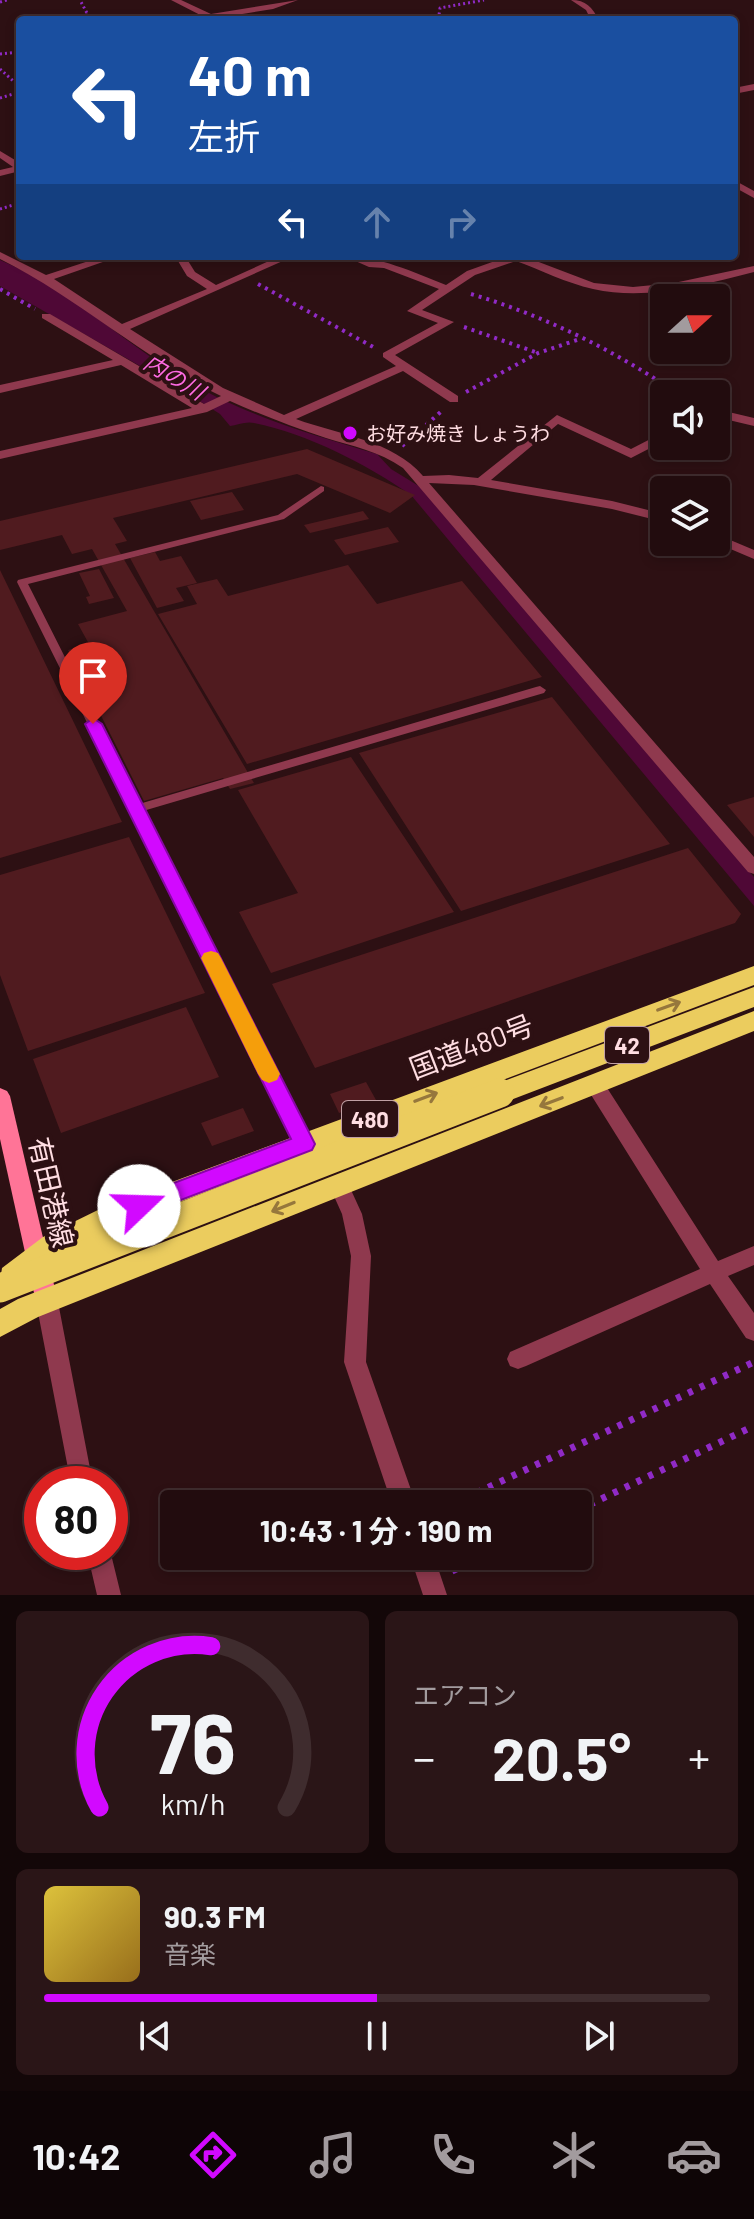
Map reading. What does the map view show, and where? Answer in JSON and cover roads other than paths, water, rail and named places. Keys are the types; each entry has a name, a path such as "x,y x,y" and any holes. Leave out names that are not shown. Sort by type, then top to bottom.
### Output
{"highway":[{"name":"国道480号","path":"0,1289 39,1256 71,1235 112,1216 754,975"},
{"name":"42","path":"0,1289 754,997"},
{"name":"480","path":"0,1324 47,1302 332,1187 754,1021"}],"main road":[{"name":"有田港線","path":"0,1096 39,1256 47,1302"}],"street":[{"path":"175,0 210,16"},
{"path":"225,16 294,0"},
{"path":"575,0 589,9 593,16"},
{"path":"0,255 47,278 188,374 229,397 392,455 422,480 754,868"},
{"path":"47,278 103,260"},
{"path":"182,260 191,274 215,289"},
{"path":"123,328 280,260"},
{"path":"360,260 385,265 446,287"},
{"path":"454,399 387,355 448,322 413,311 471,273 505,260"},
{"path":"526,260 589,285 606,288 655,288 754,269"},
{"path":"46,316 204,408"},
{"path":"0,389 125,361"},
{"path":"286,419 405,366"},
{"path":"0,455 204,408 229,397"},
{"path":"730,416 754,422"},
{"path":"482,481 557,419 631,454 650,444"},
{"path":"422,480 447,477 482,481 522,491 604,502 650,514"},
{"path":"730,544 754,555"},
{"path":"595,1085 754,1331"},
{"path":"304,1144 352,1214 361,1256 355,1362 399,1490"},
{"path":"518,1359 754,1255"},
{"path":"47,1302 79,1466"},
{"path":"103,1570 109,1595"}],"lane":[{"path":"304,1144 22,582 281,517 321,489"},
{"path":"136,809 540,690"}],"water":[{"name":"内の川","path":"0,260 47,285 202,389 275,422 377,454 391,469 422,488 754,877 754,906 411,495 356,461 316,442 251,423 230,426 220,414 182,390 0,286"}],"place":[{"name":"お好み焼き しょうわ","path":"350,433"}]}
